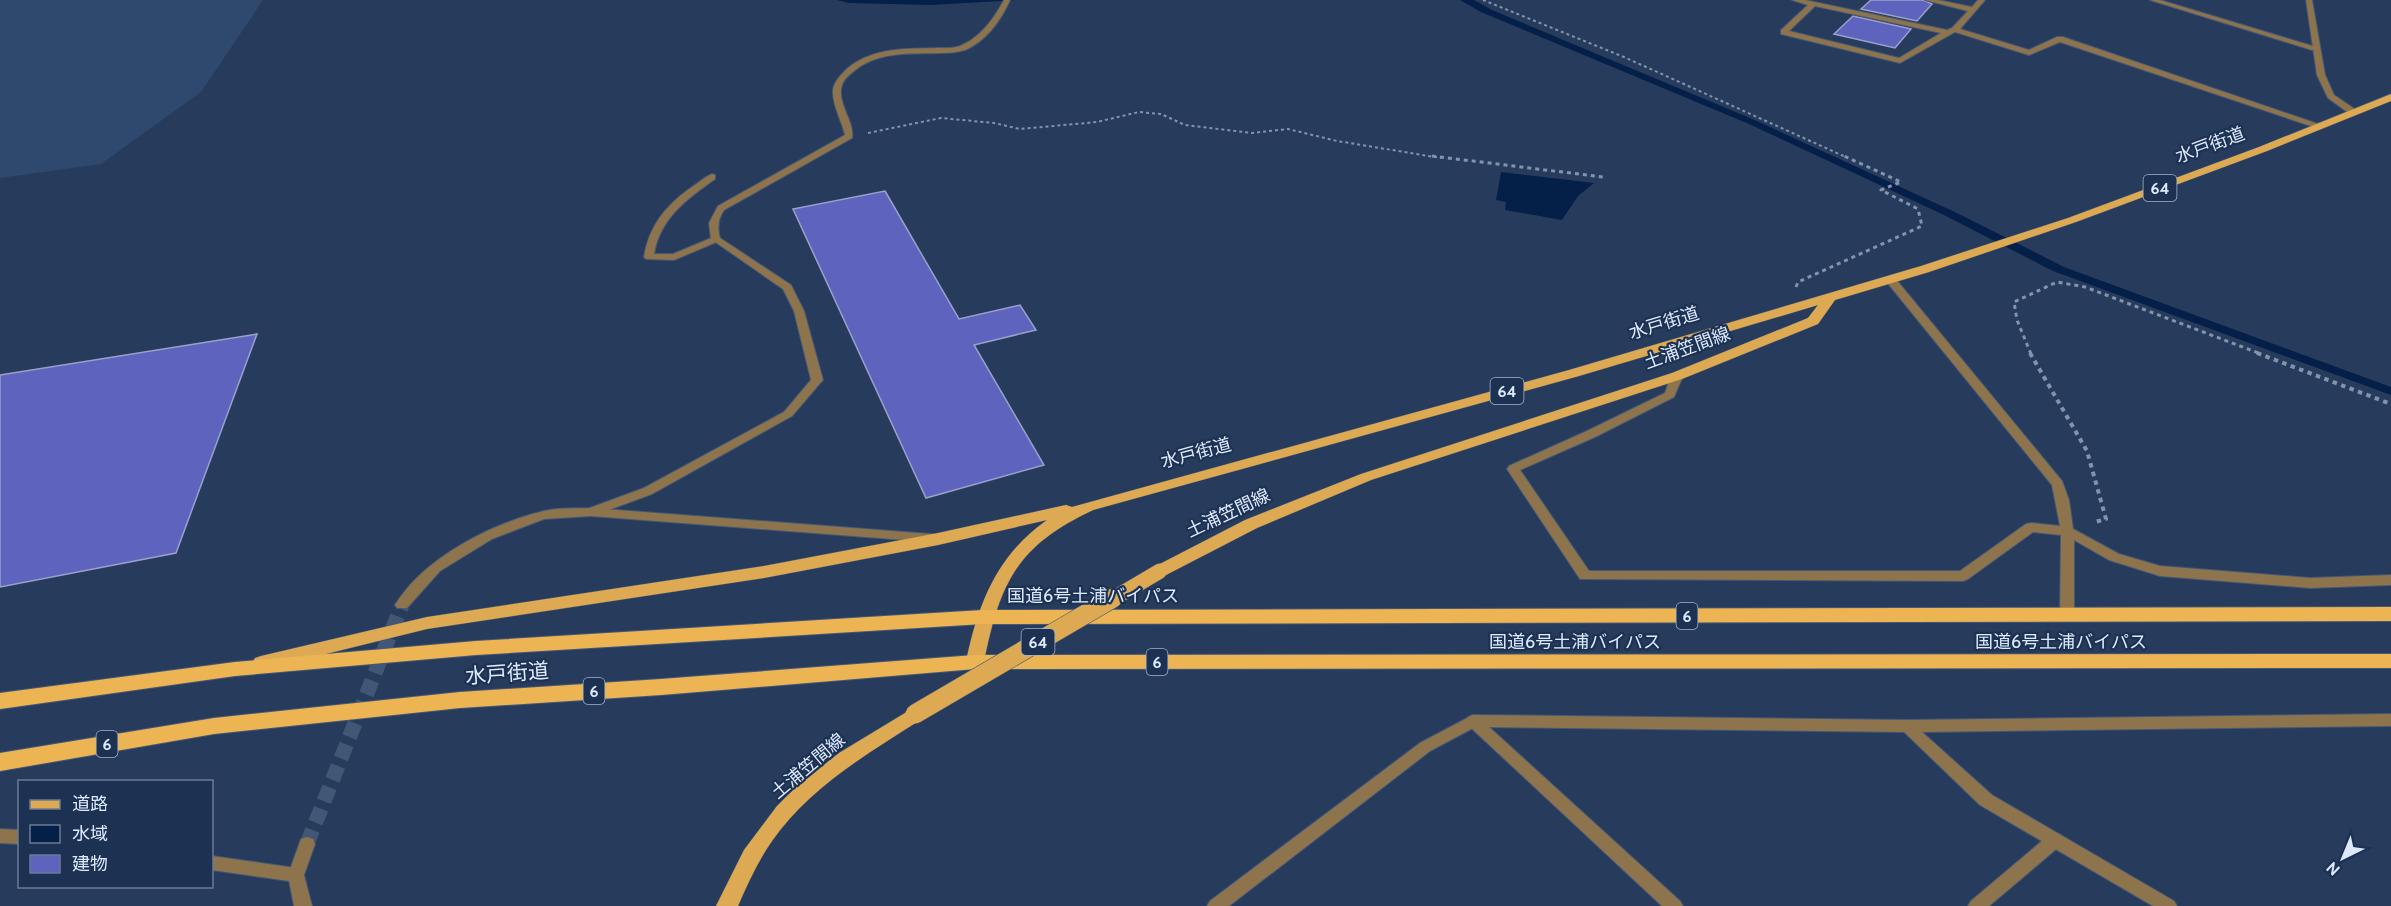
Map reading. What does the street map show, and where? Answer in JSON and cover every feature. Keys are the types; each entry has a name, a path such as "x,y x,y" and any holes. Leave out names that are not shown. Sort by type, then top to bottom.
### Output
{"highway":[{"name":"国道6号土浦バイパス","path":"983,617 2391,614"},
{"name":"水戸街道","path":"0,701 235,669 476,648 983,617"},
{"name":"国道6号土浦バイパス","path":"975,662 2391,661"},
{"name":"水戸街道","path":"0,762 214,726 437,702 975,662"}],"main road":[{"name":"水戸街道","path":"975,662 983,617 996,585 1011,562 1028,542 1051,524 1087,506 1574,373 1890,279 2072,220 2391,97"},
{"name":"土浦笠間線","path":"727,906 751,856 786,809 818,780 861,748 915,714 1160,571 1251,524 1366,477 1677,376 1813,321 1831,296"},
{"path":"235,669 427,623 764,572 938,539 1087,506"}],"street":[{"path":"591,512 648,491 788,414 817,380 799,311 788,287 716,239 712,230 713,218 722,208 849,136 837,93 839,82 853,68 866,59 884,54 901,51 956,50 972,43 984,34 1006,0"},
{"path":"1795,0 1951,31 2029,53 2060,39 2320,126"},
{"path":"1928,0 1974,10"},
{"path":"1813,4 1784,32 1900,61 1951,31 1982,0"},
{"path":"2153,0 2315,48"},
{"path":"2309,0 2321,75 2331,96 2353,112"},
{"path":"712,177 673,204 650,241 649,257 674,256 716,239"},
{"path":"1890,279 2058,484 2064,502 2067,531 2067,615"},
{"path":"1677,376 1670,395 1513,470 1585,576 1963,576 2031,527 2067,531 2114,557 2160,570 2310,583 2391,580"},
{"path":"402,605 435,568 487,536 543,515 591,512 938,539"},
{"path":"1473,720 1674,906"},
{"path":"1216,906 1425,747 1473,720 1906,726 2391,720"},
{"path":"1906,726 1986,800 2168,906"},
{"path":"0,836 18,837"},
{"path":"1977,906 2055,840"},
{"path":"303,906 296,875 308,844"},
{"path":"213,863 296,875"}],"path":[{"path":"1483,0 1624,57 1901,182 1881,190 1918,209 1922,226 1798,282 1790,308"},
{"path":"849,136 941,118 994,123 1020,129 1097,122 1139,112 1161,114 1185,125 1252,133 1288,129 1337,141 1454,160 1603,177"},
{"path":"2067,531 2106,519 2087,451 2030,353 2017,320 2014,302 2057,282 2085,287 2391,404"}],"shaded area":[{"path":"0,0 263,0 201,92 101,164 0,178"}],"water":[{"path":"837,0 1018,0 931,5 849,3"},
{"path":"1460,0 1474,0 1492,10 1757,121 1957,213 2064,267 2391,387 2391,395 2053,271 1944,215 1749,124 1481,12"},
{"path":"1501,172 1594,183 1578,196 1562,220 1505,210 1506,202 1496,200"}],"building":[{"path":"1871,0 1923,0 1932,4 1917,21 1861,9"},
{"path":"1853,16 1911,29 1895,48 1834,34"},
{"path":"885,191 959,319 1020,305 1036,330 974,345 1044,465 926,498 793,209"},
{"path":"257,334 176,553 0,587 0,375"}],"tunnel":[{"path":"307,844 402,605"}]}
